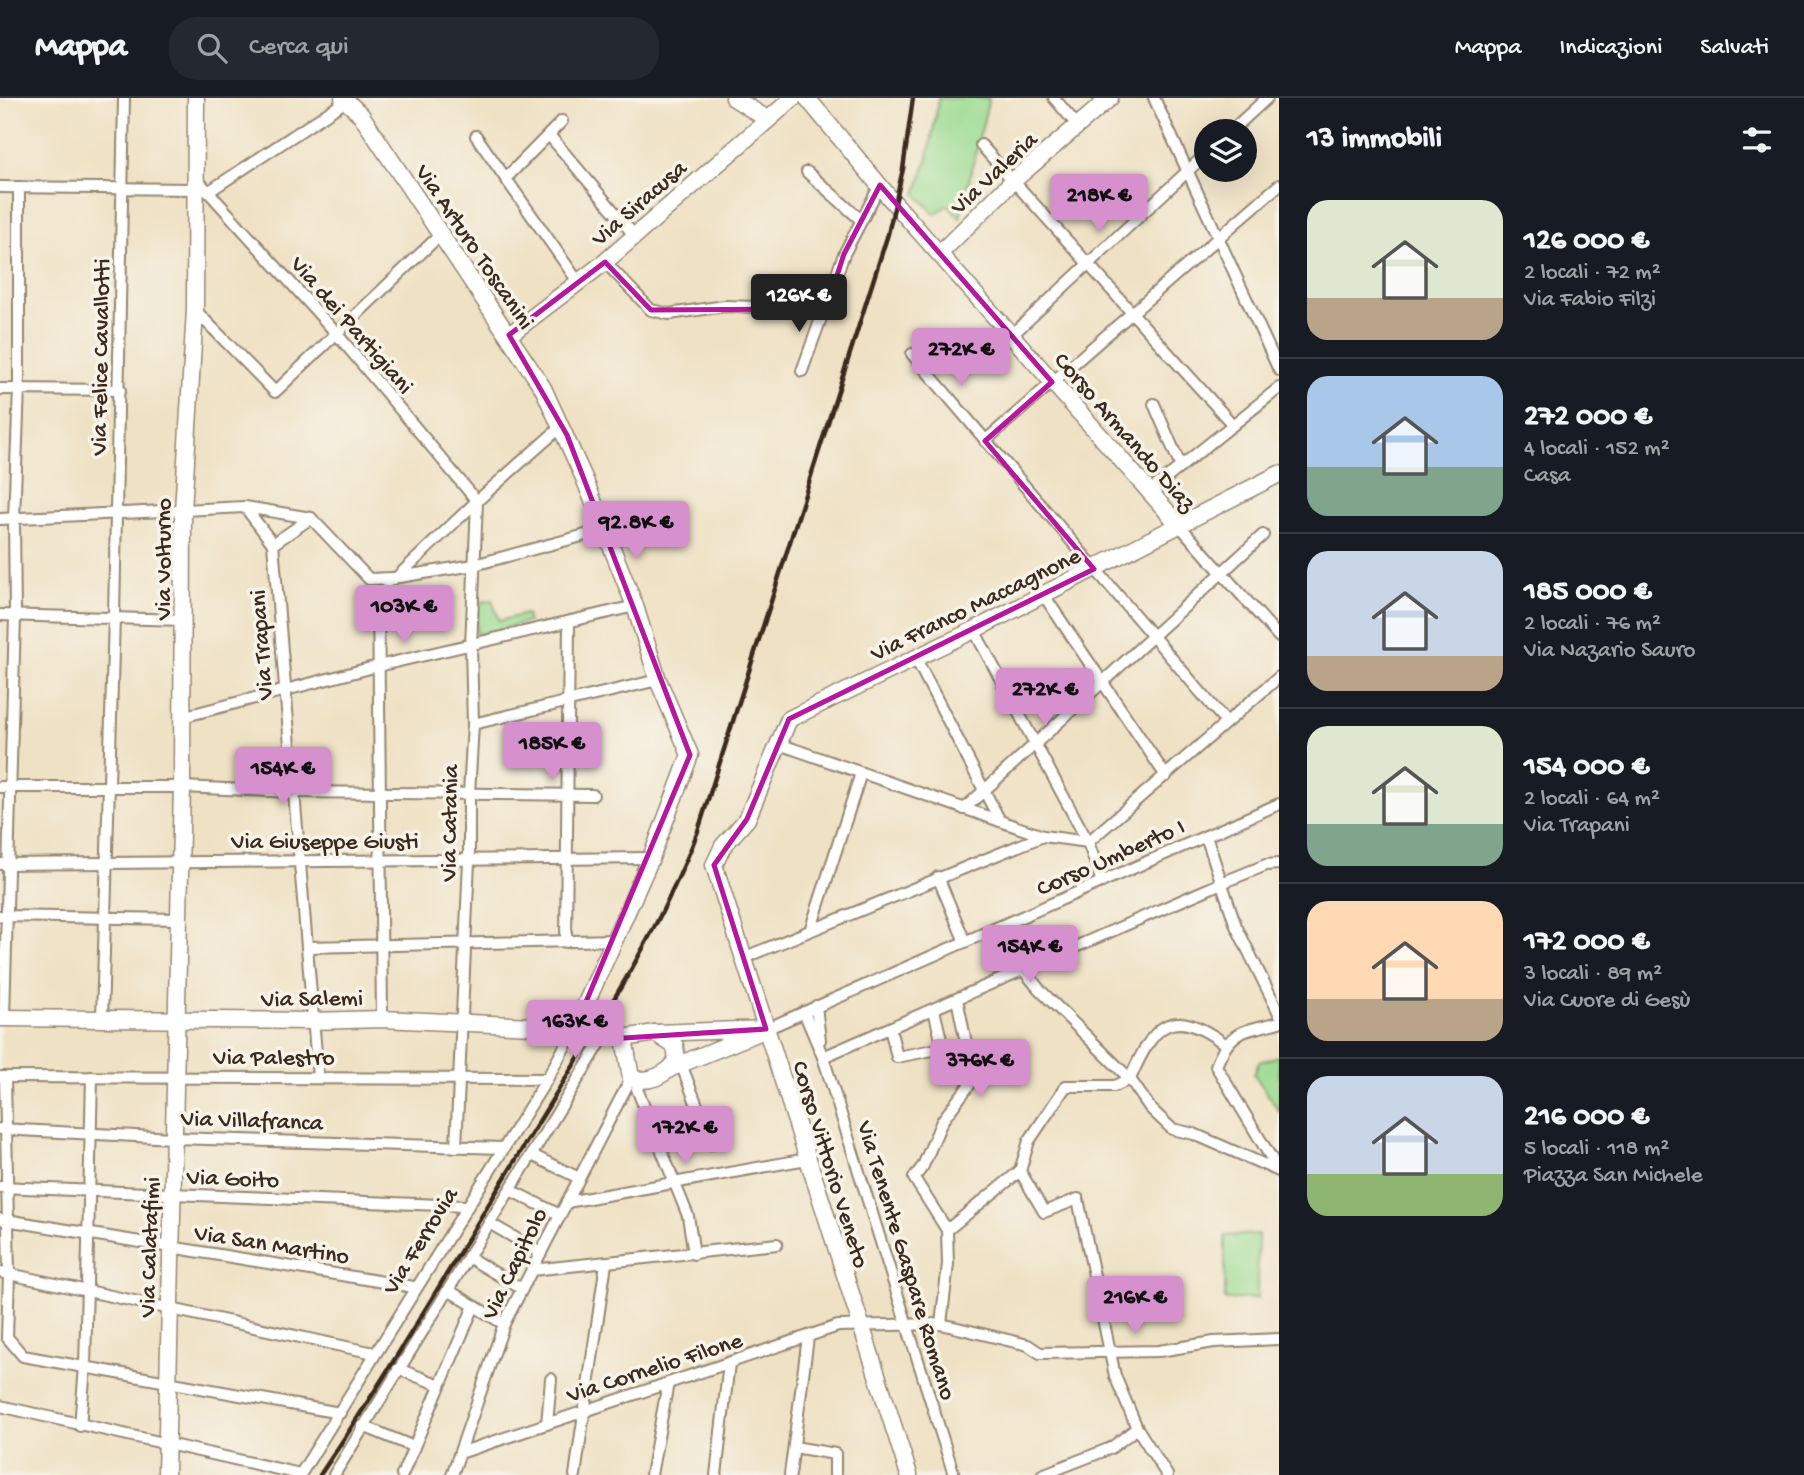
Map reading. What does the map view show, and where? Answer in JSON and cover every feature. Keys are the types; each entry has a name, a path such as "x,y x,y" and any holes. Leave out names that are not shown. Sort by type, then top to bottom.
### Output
{"street":[{"name":"Via Felice Cavallotti","path":"102,1018 120,390 124,98"},
{"name":"Via Volturno","path":"176,1020 182,787 183,511 195,310 199,186 195,98"},
{"path":"734,98 767,119"},
{"name":"Via Siracusa","path":"509,335 605,262 793,98"},
{"name":"Corso Armando Diaz","path":"807,98 882,188 1279,637"},
{"path":"1054,98 1077,125"},
{"name":"Via Valeria","path":"940,253 1013,181 1110,98"},
{"path":"1154,98 1279,370"},
{"path":"1243,119 1267,98"},
{"path":"0,187 123,190 199,186 346,99"},
{"name":"Via Arturo Toscanini","path":"346,99 361,115 543,388 562,426 635,607 658,680 690,755 651,858 575,1028"},
{"path":"507,177 562,121"},
{"path":"549,135 634,235"},
{"path":"476,136 579,283"},
{"path":"981,145 1233,425"},
{"path":"1012,335 1194,164"},
{"path":"807,172 860,219"},
{"path":"985,442 1279,185"},
{"name":"Via dei Partigiani","path":"199,186 336,333 477,501"},
{"path":"2,1018 5,787 15,615 19,187"},
{"path":"802,371 844,254 860,219 882,188"},
{"path":"195,310 275,393 440,234"},
{"path":"605,262 651,310 669,314 725,306 826,309"},
{"path":"912,354 1226,722"},
{"path":"1149,492 1279,388"},
{"path":"0,389 120,390"},
{"path":"1154,404 1181,467"},
{"path":"378,591 562,426"},
{"name":"Via Franco Maccagnone","path":"779,744 789,719 974,630 1279,474"},
{"name":"Via Catania","path":"456,1147 464,1024 469,861 468,794 473,724 471,647 477,501"},
{"path":"244,507 273,544 311,517"},
{"path":"0,519 244,507 311,517 369,579 378,591 382,791 382,1019"},
{"path":"369,579 474,565 604,530"},
{"path":"964,809 1264,535"},
{"name":"Via Trapani","path":"273,544 293,792 302,862 318,1077"},
{"path":"1043,594 1167,776"},
{"path":"182,717 379,666 471,647 635,607"},
{"path":"0,615 184,620"},
{"path":"566,942 569,622"},
{"path":"974,630 1088,842 1102,882"},
{"path":"916,659 1000,821"},
{"path":"779,744 1043,836 1088,842 1279,677"},
{"path":"473,724 658,680"},
{"name":"Corso Vittorio Veneto","path":"779,744 747,819 723,846 714,865 909,1475"},
{"path":"811,928 861,773"},
{"path":"5,787 182,787 293,792 593,795"},
{"name":"Corso Umberto I","path":"765,1029 1279,804"},
{"path":"743,958 811,928 1043,836"},
{"path":"1206,836 1224,882 1236,926 1279,1013"},
{"name":"Via Giuseppe Giusti","path":"4,864 651,858"},
{"path":"823,1057 1224,882 1266,865 1279,864"},
{"path":"939,877 965,942"},
{"path":"4,916 179,919"},
{"path":"999,928 1017,962 1064,1017 1130,1079 1150,1108 1172,1129 1194,1134 1279,1171"},
{"path":"307,947 616,940"},
{"path":"941,1324 948,1274 947,1230 914,1178 923,1166 942,1121 970,1084 970,1062 957,999"},
{"name":"Via Tenente Gaspare Romano","path":"816,1006 823,1057"},
{"path":"890,1028 897,1057 943,1048 934,1010"},
{"name":"Via Tenente Gaspare Romano","path":"804,1012 823,1057 954,1475"},
{"name":"Via Salemi","path":"2,1018 312,1021 382,1019 575,1028 607,1032 624,1038"},
{"name":"Via Calatafimi","path":"166,1475 176,1020"},
{"path":"1279,1022 1237,1034 1225,1044 1216,1066 1279,1171"},
{"path":"947,1230 1020,1171 1029,1141 1066,1086 1115,1086 1130,1079 1147,1041 1171,1023 1186,1023 1211,1033 1225,1044"},
{"name":"Via Ferrovia","path":"300,1475 414,1287 547,1079 575,1028"},
{"path":"694,1254 688,1216 637,1089 624,1038 655,1033 765,1029"},
{"path":"635,1080 661,1076 676,1066 765,1029"},
{"path":"334,1475 607,1032"},
{"path":"655,1033 675,1046 676,1066 712,1144"},
{"path":"2,1077 7,1337 23,1356 340,1413"},
{"name":"Via Palestro","path":"2,1077 547,1079"},
{"path":"80,1426 85,1367 92,1077"},
{"name":"Via Capitolo","path":"452,1475 505,1324 579,1178 635,1080"},
{"name":"Via Villafranca","path":"3,1129 174,1138 503,1148"},
{"path":"532,1154 579,1178"},
{"path":"567,1202 807,1159"},
{"path":"1020,1171 1044,1212 1078,1199 1115,1376 1137,1428 1167,1475"},
{"name":"Via Goito","path":"3,1187 465,1206"},
{"path":"510,1190 560,1215"},
{"name":"Via San Martino","path":"4,1220 414,1287"},
{"path":"489,1223 541,1253"},
{"path":"533,1270 777,1244"},
{"path":"468,1257 522,1289"},
{"path":"575,1475 606,1263"},
{"path":"5,1273 374,1353"},
{"path":"448,1290 505,1324"},
{"path":"402,1475 474,1306"},
{"name":"Via Cornelio Filone","path":"460,1453 838,1326 861,1328 906,1323 941,1324 1028,1345 1040,1353 1159,1351 1214,1342 1279,1339"},
{"path":"790,1475 808,1337"},
{"path":"716,1475 729,1363"},
{"path":"398,1369 440,1385"},
{"path":"547,1424 551,1379"},
{"path":"651,1475 668,1383"},
{"path":"0,1406 300,1475"},
{"path":"363,1426 414,1447"},
{"path":"1042,1475 1061,1471 1111,1448 1137,1428"},
{"path":"794,1447 835,1454 835,1475"}],"highlighted area":[{"path":"880,185 1052,382 985,441 1094,569 789,719 747,819 714,865 766,1029 624,1038 575,1028 690,755 567,435 509,335 605,262 651,310 826,309 844,254"}],"green space":[{"path":"939,98 989,98 960,218 948,205 935,214 916,194 928,157"},
{"path":"492,600 499,621 526,614 528,622 476,635 478,603"},
{"path":"1279,1056 1279,1111 1254,1074 1259,1062"},
{"path":"1258,1234 1257,1298 1225,1300 1225,1236"}],"railway":[{"path":"320,1475 403,1346 602,1019 644,947 681,871 698,831 888,234 903,169 913,98"}]}
